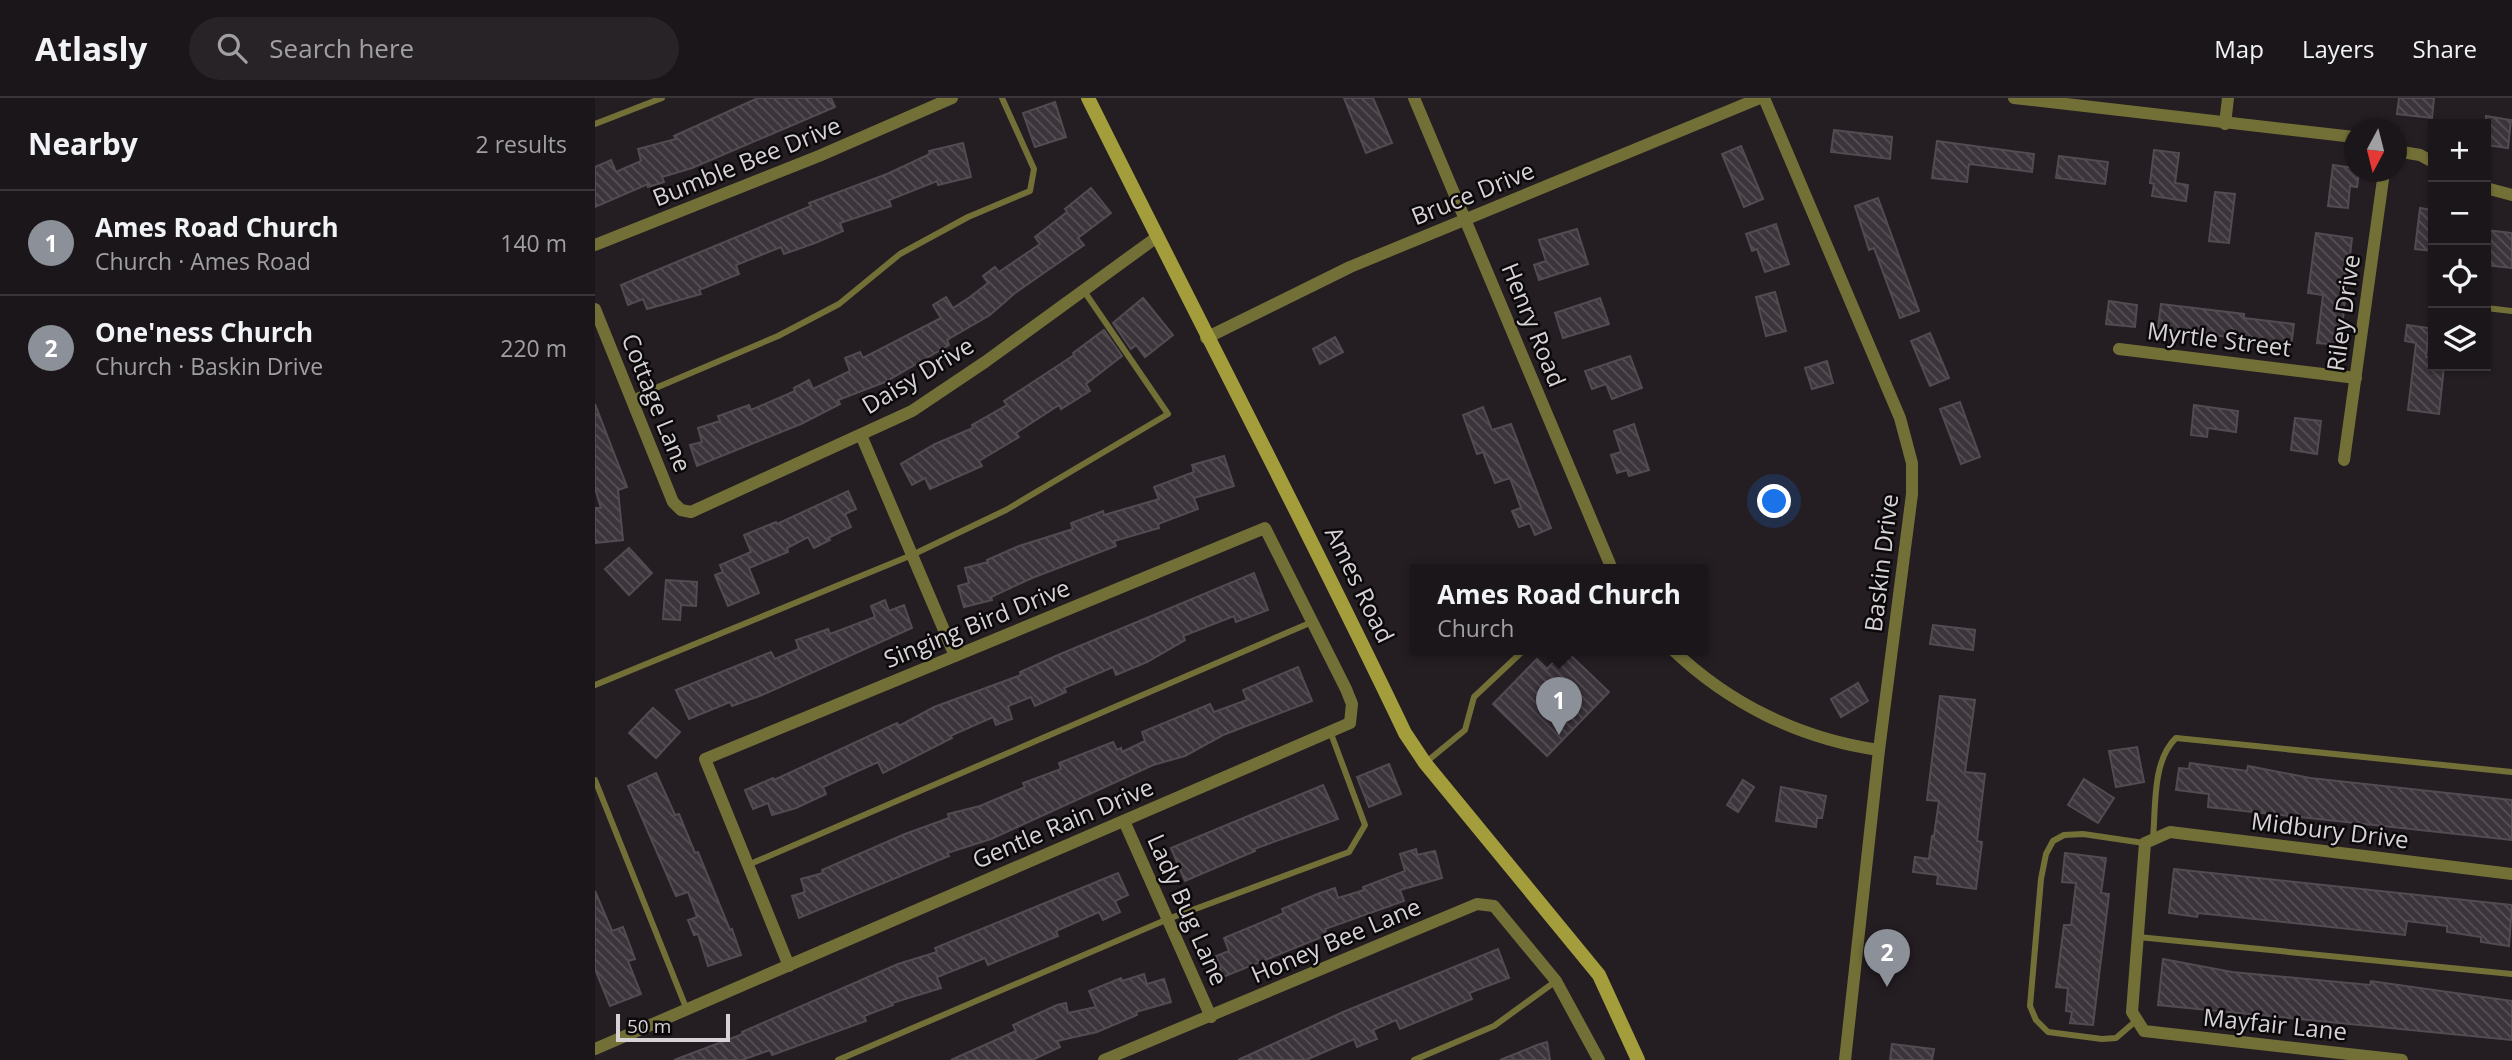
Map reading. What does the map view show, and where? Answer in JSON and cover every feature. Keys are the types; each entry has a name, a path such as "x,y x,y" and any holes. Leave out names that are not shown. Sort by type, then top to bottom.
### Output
{"street":[{"name":"Bumble Bee Drive","path":"595,246 819,156 952,98"},
{"name":"Ames Road","path":"1088,98 1206,338 1251,417 1405,733 1425,762 1599,975 1638,1060"},
{"name":"Henry Road","path":"1414,98 1610,564"},
{"name":"Bruce Drive","path":"1206,338 1350,267 1762,98"},
{"name":"Baskin Drive","path":"1762,98 1900,418 1912,463 1912,494 1879,750 1846,1060"},
{"path":"2014,98 2344,136"},
{"path":"2225,124 2228,98"},
{"path":"2407,153 2428,159"},
{"name":"Riley Drive","path":"2344,460 2384,182"},
{"path":"2491,189 2512,195"},
{"name":"Daisy Drive","path":"681,510 701,509 912,411 1157,237"},
{"name":"Cottage Lane","path":"595,309 673,502 681,510"},
{"name":"Myrtle Street","path":"2119,349 2355,378"},
{"path":"861,435 955,656"},
{"name":"Gentle Rain Drive","path":"595,1049 1350,723 1352,704 1265,528"},
{"name":"Singing Bird Drive","path":"748,865 705,759 1265,528"},
{"path":"1679,655 1722,690 1792,728 1849,746 1879,750"},
{"name":"Lady Bug Lane","path":"1124,821 1211,1017"},
{"name":"Midbury Drive","path":"2149,842 2170,832 2512,874"},
{"path":"2141,1026 2132,1012 2149,842"},
{"path":"748,865 789,966"},
{"name":"Honey Bee Lane","path":"1104,1060 1477,904 1495,906 1556,981 1599,1060"},
{"name":"Mayfair Lane","path":"2141,1026 2313,1055 2402,1060"}],"lane":[{"path":"595,124 662,98"},
{"path":"632,398 778,336 839,303 900,254 968,217 1030,191 1034,169 1002,98"},
{"path":"595,685 912,555 1006,510 1168,414 1084,290"},
{"path":"2491,309 2512,311"},
{"path":"748,865 1312,622"},
{"path":"1425,762 1465,730 1474,698 1519,655"},
{"path":"838,1060 1168,919 1349,852 1365,825 1330,732"},
{"path":"2141,1026 2116,1038 2102,1040 2048,1032 2036,1020 2030,1006 2041,879 2046,854 2053,841 2064,835 2083,834 2149,842 2163,754 2176,738 2512,772"},
{"path":"595,780 687,1010"},
{"path":"2138,937 2512,974"},
{"path":"1414,1060 1495,1026 1556,981"}],"building":[{"path":"758,98 831,98 835,107 692,168 662,177 664,182 648,187 648,184 595,207 595,167 611,160 616,172 641,161 638,149 676,139 674,136"},
{"path":"1344,98 1373,98 1392,143 1366,153"},
{"path":"2399,98 2434,98 2432,118 2397,114"},
{"path":"1055,102 1066,137 1035,147 1023,113"},
{"path":"2486,116 2511,120 2508,148 2491,146 2491,119 2486,119"},
{"path":"1834,130 1892,137 1890,159 1831,152"},
{"path":"1937,141 2034,154 2032,172 1969,164 1967,182 1932,178"},
{"path":"963,143 971,177 938,185 937,181 889,200 891,206 840,223 843,231 815,243 784,254 781,247 736,265 739,274 699,290 701,294 647,309 643,299 628,305 621,285 811,206 809,203 887,174 930,154 929,151"},
{"path":"1741,146 1763,199 1744,207 1722,154"},
{"path":"2154,150 2179,153 2175,183 2188,185 2186,201 2152,196 2154,184 2150,183"},
{"path":"2059,156 2108,162 2105,184 2056,178"},
{"path":"2333,165 2344,166 2344,182 2358,182 2357,187 2350,186 2348,208 2328,206"},
{"path":"1091,188 1111,213 1078,238 1084,245 1015,293 990,315 947,340 949,345 885,382 838,400 840,404 801,424 697,466 690,445 702,442 698,428 720,421 718,416 749,405 751,410 795,391 794,388 809,380 813,389 850,371 845,358 860,352 863,358 941,318 933,305 946,297 953,308 970,297 988,283 983,276 995,267 999,272 1040,244 1035,237 1067,212 1065,209"},
{"path":"2215,192 2235,194 2229,243 2209,241"},
{"path":"1878,198 1919,311 1900,318 1874,248 1869,250 1855,206"},
{"path":"2420,208 2428,209 2428,250 2415,249"},
{"path":"1776,224 1789,264 1765,272 1757,249 1752,251 1746,234"},
{"path":"1577,229 1588,264 1539,280 1534,265 1546,261 1539,240"},
{"path":"2491,231 2512,233 2512,268 2491,266"},
{"path":"2316,233 2352,238 2340,345 2317,343 2323,295 2308,293"},
{"path":"1775,292 1786,331 1766,336 1756,297"},
{"path":"1143,298 1173,335 1145,357 1136,345 1131,349 1113,323"},
{"path":"1600,298 1609,324 1563,338 1555,313"},
{"path":"2109,301 2137,305 2135,327 2106,324"},
{"path":"2161,304 2244,314 2244,318 2294,324 2291,346 2185,331 2184,338 2172,337 2172,329 2158,328"},
{"path":"2407,325 2428,328 2428,371 2443,371 2439,414 2408,410 2416,343 2405,341"},
{"path":"1104,330 1122,356 1086,384 1090,391 1061,409 1059,405 1016,433 1019,437 979,461 982,466 930,489 925,478 912,485 901,464 935,444 973,428 972,425 1007,405 1004,401 1074,355 1073,353"},
{"path":"1930,333 1949,378 1930,386 1911,341"},
{"path":"1335,337 1343,352 1320,364 1313,349"},
{"path":"1630,356 1642,388 1612,399 1606,384 1592,389 1585,371"},
{"path":"1827,361 1833,383 1812,389 1805,368"},
{"path":"1960,402 1980,457 1961,464 1940,409"},
{"path":"595,404 627,487 618,490 623,540 595,543 595,508 601,508 595,488"},
{"path":"2194,405 2238,411 2236,432 2208,428 2207,437 2191,435"},
{"path":"1483,407 1492,430 1511,424 1551,528 1535,535 1530,523 1519,527 1512,511 1521,508 1510,478 1495,483 1483,452 1477,454 1463,415"},
{"path":"2295,418 2321,421 2317,454 2291,450"},
{"path":"1634,424 1649,470 1629,476 1627,470 1617,473 1611,455 1621,452 1614,431"},
{"path":"1224,456 1234,486 1194,498 1198,509 1158,524 1159,528 1114,541 1116,546 1032,578 991,597 992,600 964,607 958,586 969,583 965,568 988,562 987,560 1019,546 1073,529 1071,523 1103,511 1104,515 1159,499 1154,487 1194,472 1192,465"},
{"path":"848,491 856,509 845,514 851,527 814,548 808,537 787,548 788,552 749,568 759,593 728,606 715,575 723,572 720,565 751,552 744,535 776,522 777,524"},
{"path":"629,548 652,573 629,595 605,569"},
{"path":"1254,573 1268,610 1236,622 1234,616 1183,636 1185,640 1147,662 1116,675 1113,667 1064,688 1066,692 1035,706 1031,697 1008,706 1012,719 996,725 993,717 950,736 952,738 883,773 878,762 823,787 826,794 796,808 772,815 768,803 753,809 745,790 773,778 774,780 897,723 899,726 934,707 1021,675 1020,672 1058,655"},
{"path":"666,580 697,582 696,606 681,605 680,620 663,619"},
{"path":"885,600 889,611 904,605 912,628 762,695 732,706 730,702 689,719 676,690 771,652 775,659 799,649 796,640 828,629 830,634 875,617 871,606"},
{"path":"1933,625 1975,630 1973,650 1930,644"},
{"path":"1560,655 1570,655 1609,692 1547,756 1493,704 1537,659 1547,669"},
{"path":"1298,667 1312,701 1223,735 1185,756 1153,765 991,839 947,853 949,856 799,918 792,896 805,892 801,879 823,873 822,870 949,818 948,814 980,806 1025,787 1023,783 1061,769 1059,763 1113,742 1117,750 1121,748 1122,752 1145,741 1142,732 1210,704 1214,712 1247,700 1243,690"},
{"path":"1858,683 1868,701 1841,717 1831,699"},
{"path":"1940,696 1975,700 1965,772 1985,774 1977,841 1982,842 1976,889 1937,884 1938,875 1913,872 1915,857 1929,859 1934,836 1939,801 1927,800"},
{"path":"653,708 680,732 656,758 629,733"},
{"path":"2137,747 2144,782 2116,787 2109,751"},
{"path":"2190,763 2247,771 2248,766 2310,778 2512,800 2512,840 2208,807 2209,794 2176,790 2179,768 2189,769"},
{"path":"1389,764 1401,794 1369,807 1357,777"},
{"path":"656,773 675,815 679,814 695,853 698,852 741,955 708,966 698,934 694,935 688,920 697,917 688,892 676,896 628,786"},
{"path":"2084,779 2114,798 2098,823 2068,805"},
{"path":"1743,780 1754,787 1738,812 1727,805"},
{"path":"1323,785 1338,819 1254,849 1255,851 1185,881 1171,848"},
{"path":"1781,787 1826,796 1822,818 1817,818 1816,827 1776,821"},
{"path":"1416,849 1417,855 1435,851 1442,878 1400,890 1404,901 1325,929 1327,935 1223,977 1216,956 1229,951 1224,938 1284,913 1282,909 1320,893 1335,888 1338,898 1364,890 1363,887 1405,871 1400,854"},
{"path":"2065,853 2106,858 2101,893 2109,894 2093,1025 2070,1023 2072,1012 2066,1011 2068,988 2056,987 2064,925 2071,925 2076,883 2062,882"},
{"path":"2174,869 2512,905 2509,946 2481,942 2481,937 2447,932 2447,926 2407,921 2405,935 2198,913 2197,917 2169,913"},
{"path":"1118,873 1128,895 1115,901 1120,912 1103,920 1099,912 1056,931 1058,936 988,965 985,958 937,977 941,988 892,1003 893,1005 864,1016 866,1021 772,1055 770,1050 742,1060 674,1060 743,1034 742,1032 898,964 937,952 935,948"},
{"path":"595,891 612,931 623,927 635,959 628,961 641,994 610,1006 595,969"},
{"path":"1498,949 1509,978 1469,993 1472,999 1400,1029 1396,1020 1373,1030 1377,1039 1357,1047 1354,1039 1306,1060 1238,1060 1343,1012"},
{"path":"2163,959 2232,972 2370,985 2371,981 2512,1001 2512,1040 2158,1005"},
{"path":"1144,974 1147,984 1164,979 1171,1002 1136,1012 1137,1015 1097,1032 1057,1041 1060,1047 1032,1060 951,1060 1016,1031 1013,1025 1057,1005 1066,1003 1068,1013 1096,1007 1089,991 1121,978 1122,981"},
{"path":"1547,1042 1550,1060 1500,1060 1537,1045"},
{"path":"1892,1044 1934,1049 1932,1060 1890,1060"}],"place":[{"name":"Ames Road Church","path":"1559,735"},
{"name":"One'ness Church","path":"1887,987"}]}
